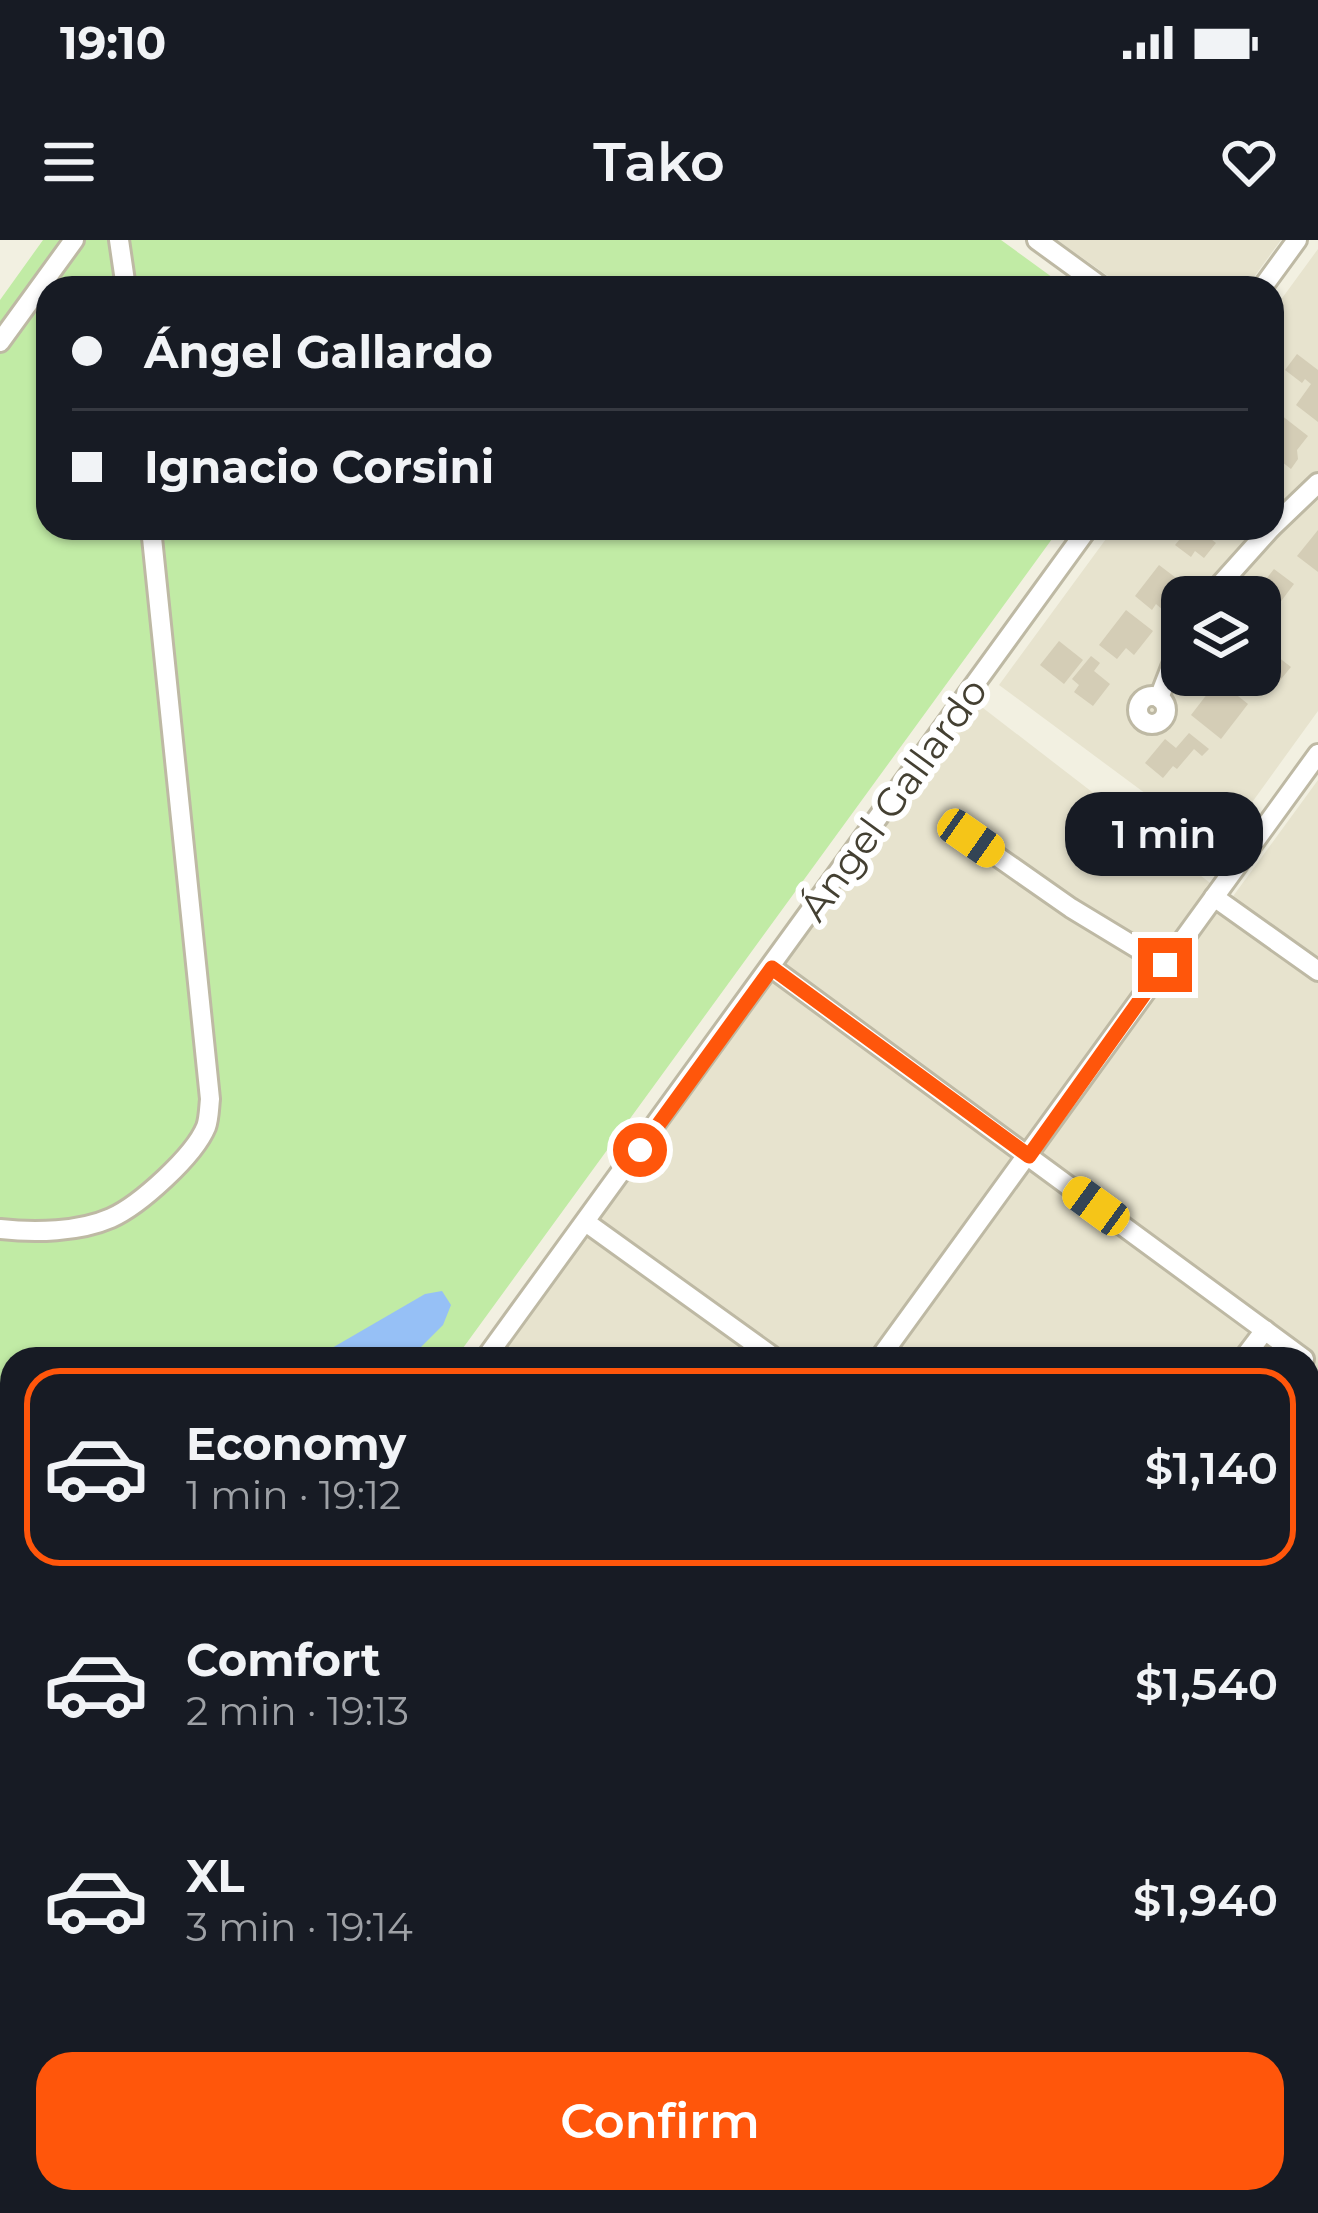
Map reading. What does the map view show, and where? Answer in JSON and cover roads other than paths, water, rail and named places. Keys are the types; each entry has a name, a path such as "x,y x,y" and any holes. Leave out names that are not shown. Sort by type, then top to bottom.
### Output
{"street":[{"path":"48,276 74,240"},
{"path":"119,240 124,276"},
{"path":"1037,240 1086,276"},
{"path":"1271,276 1297,240"},
{"path":"0,343 36,293"},
{"path":"1284,516 1318,483"},
{"path":"0,1229 80,1227 110,1219 170,1172 207,1125 209,1100 152,540"},
{"name":"Ángel Gallardo","path":"494,1347 1079,540"},
{"path":"1229,576 1261,540"},
{"path":"1159,698 1161,691"},
{"path":"888,1347 1318,754"},
{"path":"971,838 1071,908 1165,965"},
{"path":"1214,898 1318,971"},
{"path":"772,968 1288,1347"},
{"path":"587,1223 759,1347"},
{"path":"1252,1347 1264,1330"}],"water":[{"path":"442,1291 451,1305 443,1325 421,1347 334,1347 425,1294"}]}
